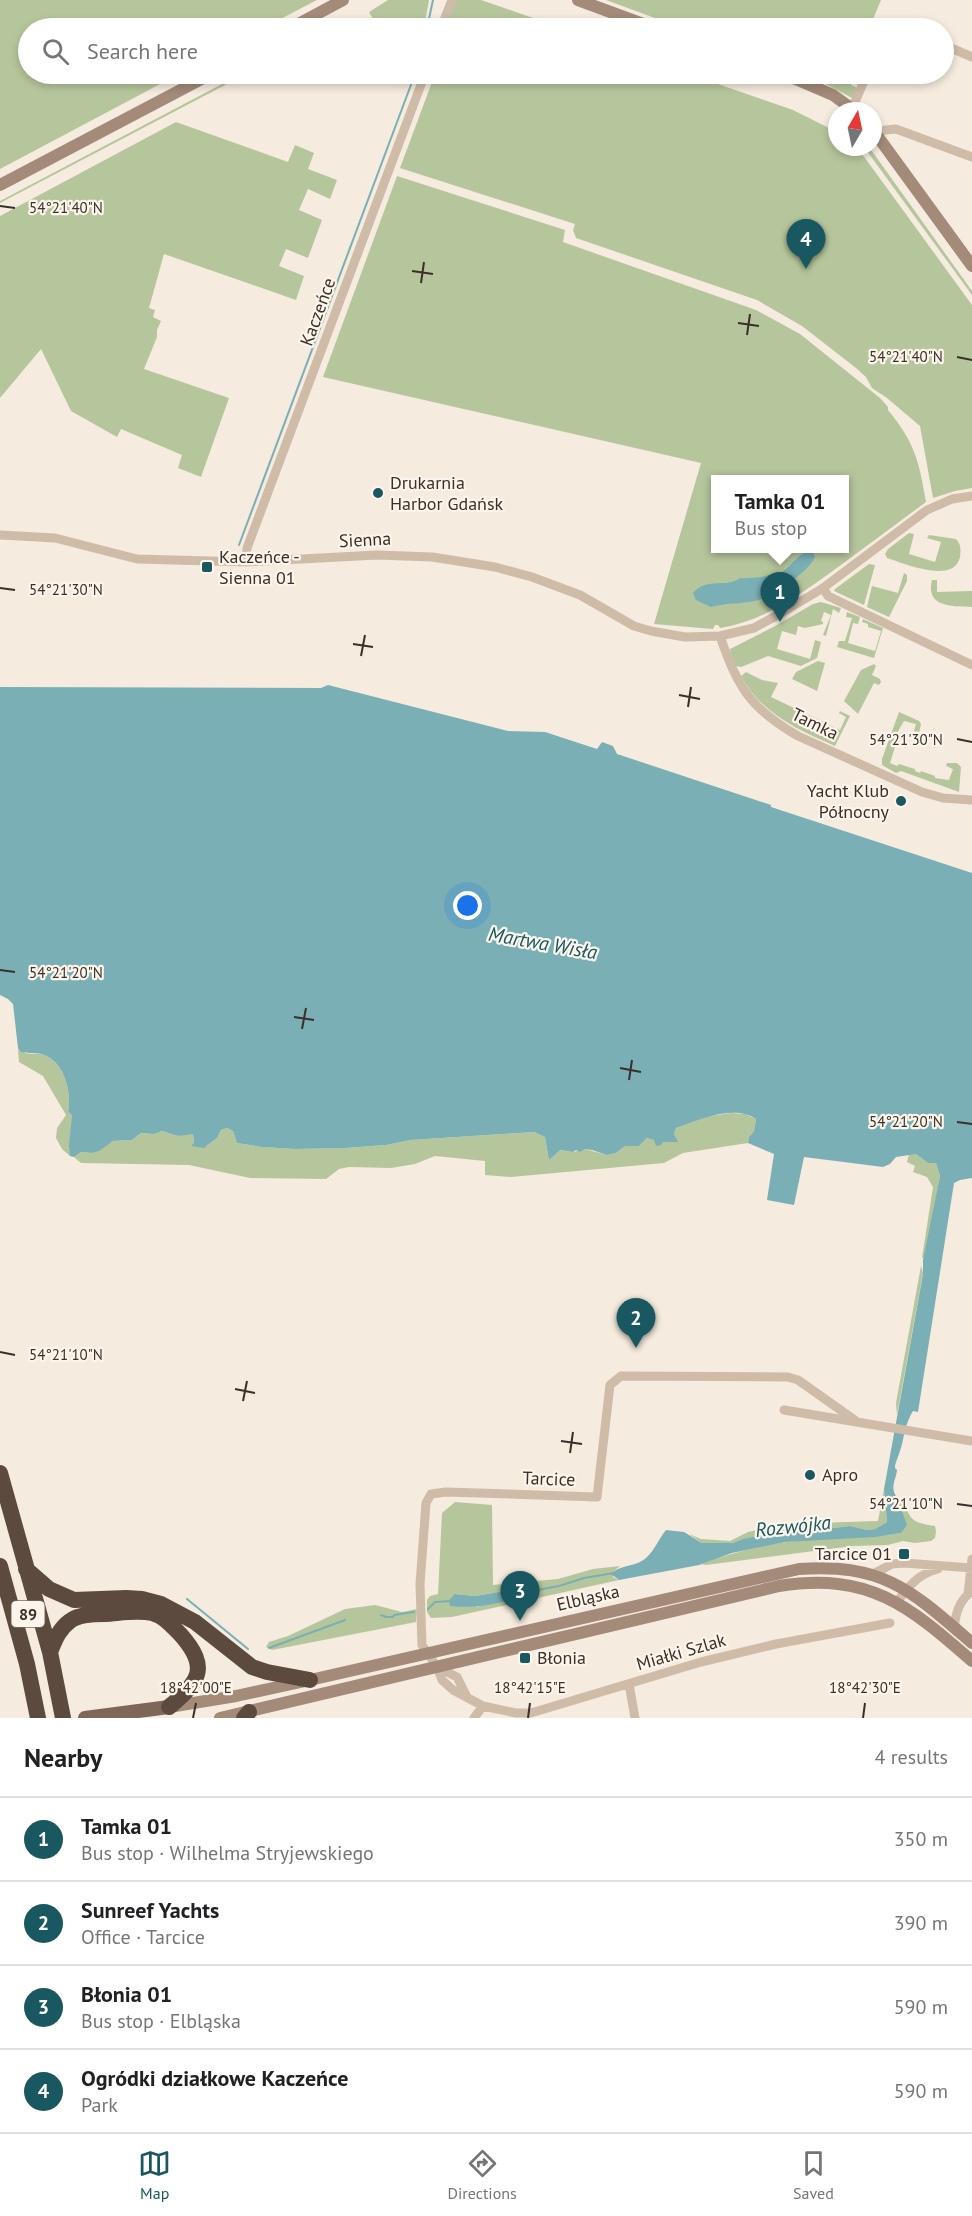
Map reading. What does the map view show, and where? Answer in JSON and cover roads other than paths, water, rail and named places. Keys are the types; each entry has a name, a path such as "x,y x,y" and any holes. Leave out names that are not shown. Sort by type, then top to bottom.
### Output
{"highway":[{"path":"0,1473 50,1652 63,1718"},
{"name":"89","path":"0,1511 41,1662 53,1718"},
{"name":"89","path":"0,1566 27,1664 38,1718"},
{"path":"26,1569 49,1589 75,1600 126,1598 161,1604 195,1622 252,1667 310,1680"},
{"path":"50,1652 59,1630 71,1620 88,1615 140,1612 162,1617 192,1648 197,1670 196,1680 190,1690 170,1707"}],"main road":[{"path":"310,18 343,0"},
{"path":"578,0 627,18"},
{"path":"0,185 192,84"},
{"path":"810,84 842,102"},
{"path":"882,142 972,266"},
{"name":"Elbląska","path":"85,1718 236,1696 799,1569 834,1567 873,1574 920,1599 972,1643"},
{"name":"Elbląska","path":"220,1718 247,1715 470,1659 801,1583 823,1582 850,1585 867,1589 897,1602 930,1625 972,1661"}],"street":[{"path":"445,18 452,0"},
{"path":"954,49 972,57"},
{"name":"Kaczeńce","path":"246,562 251,537 420,84"},
{"path":"855,102 863,84"},
{"path":"882,131 896,129 972,157"},
{"name":"Sienna","path":"0,535 55,538 137,559 246,562 400,555 468,562 495,567 550,583 595,602 612,615 633,626 685,637 720,636 754,628 823,588 927,510 952,499 972,496"},
{"path":"823,588 828,596 972,665"},
{"name":"Tamka","path":"720,636 733,672 747,696 782,727 922,792 943,798 972,800"},
{"name":"Tarcice","path":"428,1653 421,1643 420,1584 426,1503 431,1494 446,1492 597,1497 610,1385 621,1376 788,1377 798,1380 856,1421"},
{"name":"Tarcice","path":"784,1410 972,1441"},
{"path":"873,1574 892,1564 943,1567 971,1565 970,1593 960,1602 954,1628"},
{"path":"897,1602 916,1578 943,1567"},
{"name":"Miałki Szlak","path":"428,1653 442,1680 453,1690 483,1706 516,1713 531,1713 701,1662 776,1644 890,1623"},
{"path":"457,1677 470,1659"},
{"path":"437,1667 457,1677 467,1697"},
{"path":"629,1684 635,1718"},
{"path":"474,1718 483,1706"}],"water":[{"path":"805,553 813,553 815,556 807,568 768,597 711,607 696,600 693,593 705,585 776,574 785,570"},
{"name":"Martwa Wisła","path":"328,685 508,731 545,732 597,749 602,742 613,746 617,754 972,873 972,1178 954,1183 918,1412 913,1411 910,1417 895,1465 897,1470 893,1486 896,1496 892,1499 902,1511 907,1525 901,1533 875,1537 785,1542 732,1553 699,1565 619,1580 611,1574 646,1558 666,1530 684,1532 702,1543 733,1543 788,1530 803,1524 825,1529 850,1526 867,1530 875,1529 887,1522 884,1489 923,1274 923,1260 940,1176 936,1163 928,1163 916,1154 896,1157 890,1164 883,1167 804,1157 794,1205 767,1200 774,1154 748,1143 754,1131 756,1119 737,1113 716,1115 676,1128 674,1134 678,1142 663,1142 656,1146 654,1140 647,1138 639,1146 625,1146 616,1153 607,1155 585,1149 580,1152 560,1150 549,1160 545,1137 534,1132 411,1140 386,1145 345,1148 295,1149 237,1143 233,1131 227,1128 221,1130 217,1138 204,1148 191,1146 194,1142 193,1134 178,1136 162,1131 154,1134 141,1133 132,1140 113,1141 99,1151 81,1152 74,1157 70,1156 72,1115 68,1112 68,1088 62,1071 51,1059 41,1054 21,1052 18,1048 13,1004 0,995 0,687 321,688"},
{"path":"505,1591 527,1592 490,1605 450,1606 449,1600 455,1594 475,1596"}],"waterway":[{"path":"429,18 433,0"},
{"path":"239,545 411,84"},
{"name":"Rozwójka","path":"526,1592 614,1573"},
{"path":"187,1599 248,1649"},
{"name":"Rozwójka","path":"428,1609 435,1602 452,1601"},
{"name":"Rozwójka","path":"381,1615 393,1617 414,1612"},
{"name":"Rozwójka","path":"269,1648 345,1620"}],"place":[{"name":"Ogródki działkowe Kaczeńce","path":"806,269"},
{"name":"Drukarnia Harbor Gdańsk","path":"378,493"},
{"name":"Kaczeńce - Sienna 01","path":"207,567"},
{"name":"Tamka 01","path":"780,622"},
{"name":"Yacht Klub Północny","path":"901,801"},
{"name":"Sunreef Yachts","path":"636,1348"},
{"name":"Apro","path":"810,1475"},
{"name":"Tarcice 01","path":"904,1554"},
{"name":"Błonia 01","path":"520,1621"},
{"name":"Błonia","path":"525,1658"}]}
